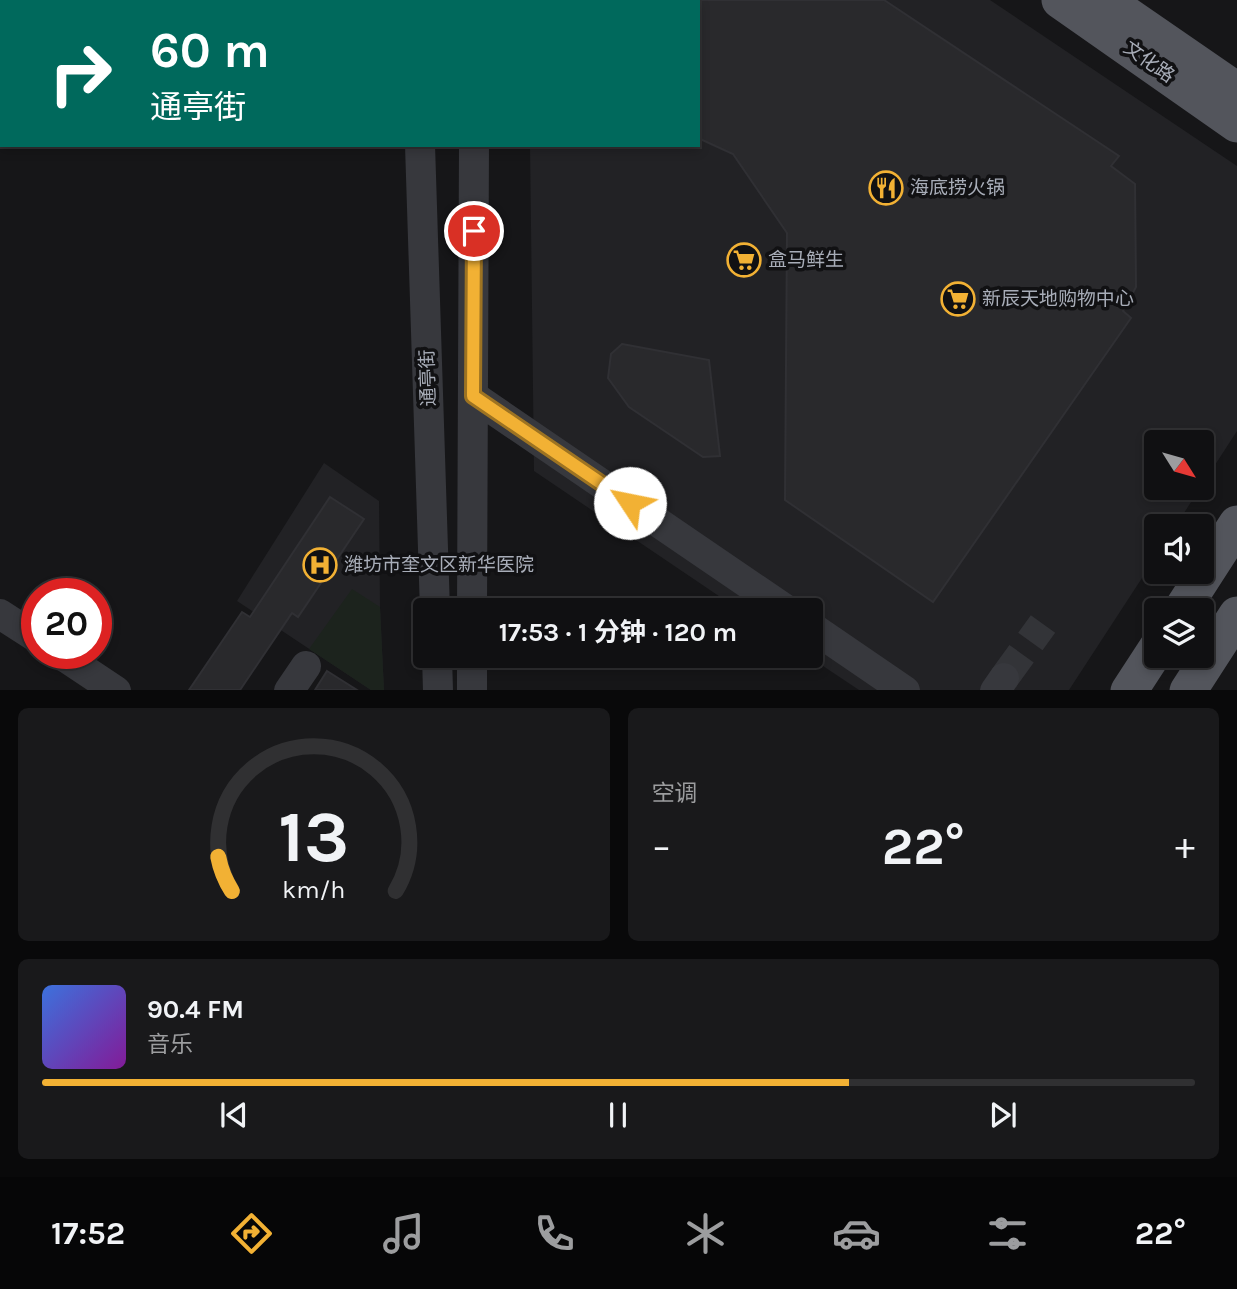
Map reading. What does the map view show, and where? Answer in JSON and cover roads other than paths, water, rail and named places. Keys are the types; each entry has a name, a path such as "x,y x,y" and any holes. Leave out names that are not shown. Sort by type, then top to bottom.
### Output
{"main road":[{"name":"文化路","path":"1060,0 1237,124"},
{"name":"文化路","path":"1105,0 1237,91"},
{"path":"1189,598 1237,524"},
{"path":"1189,690 1237,615"},
{"path":"1130,690 1144,668"}],"street":[{"name":"通亭街","path":"420,147 435,598"},
{"path":"472,598 474,147"},
{"path":"473,396 769,598"},
{"path":"0,614 21,628"},
{"path":"823,635 904,690"},
{"path":"290,690 306,666"},
{"path":"437,668 438,690"},
{"path":"472,668 472,690"},
{"path":"83,669 114,690"}],"tunnel":[{"path":"1004,678 1043,624"}],"place":[{"name":"海底捞火锅","path":"886,188"},
{"name":"盒马鲜生","path":"744,260"},
{"name":"新辰天地购物中心","path":"958,299"},
{"name":"潍坊市奎文区新华医院","path":"320,565"}]}
